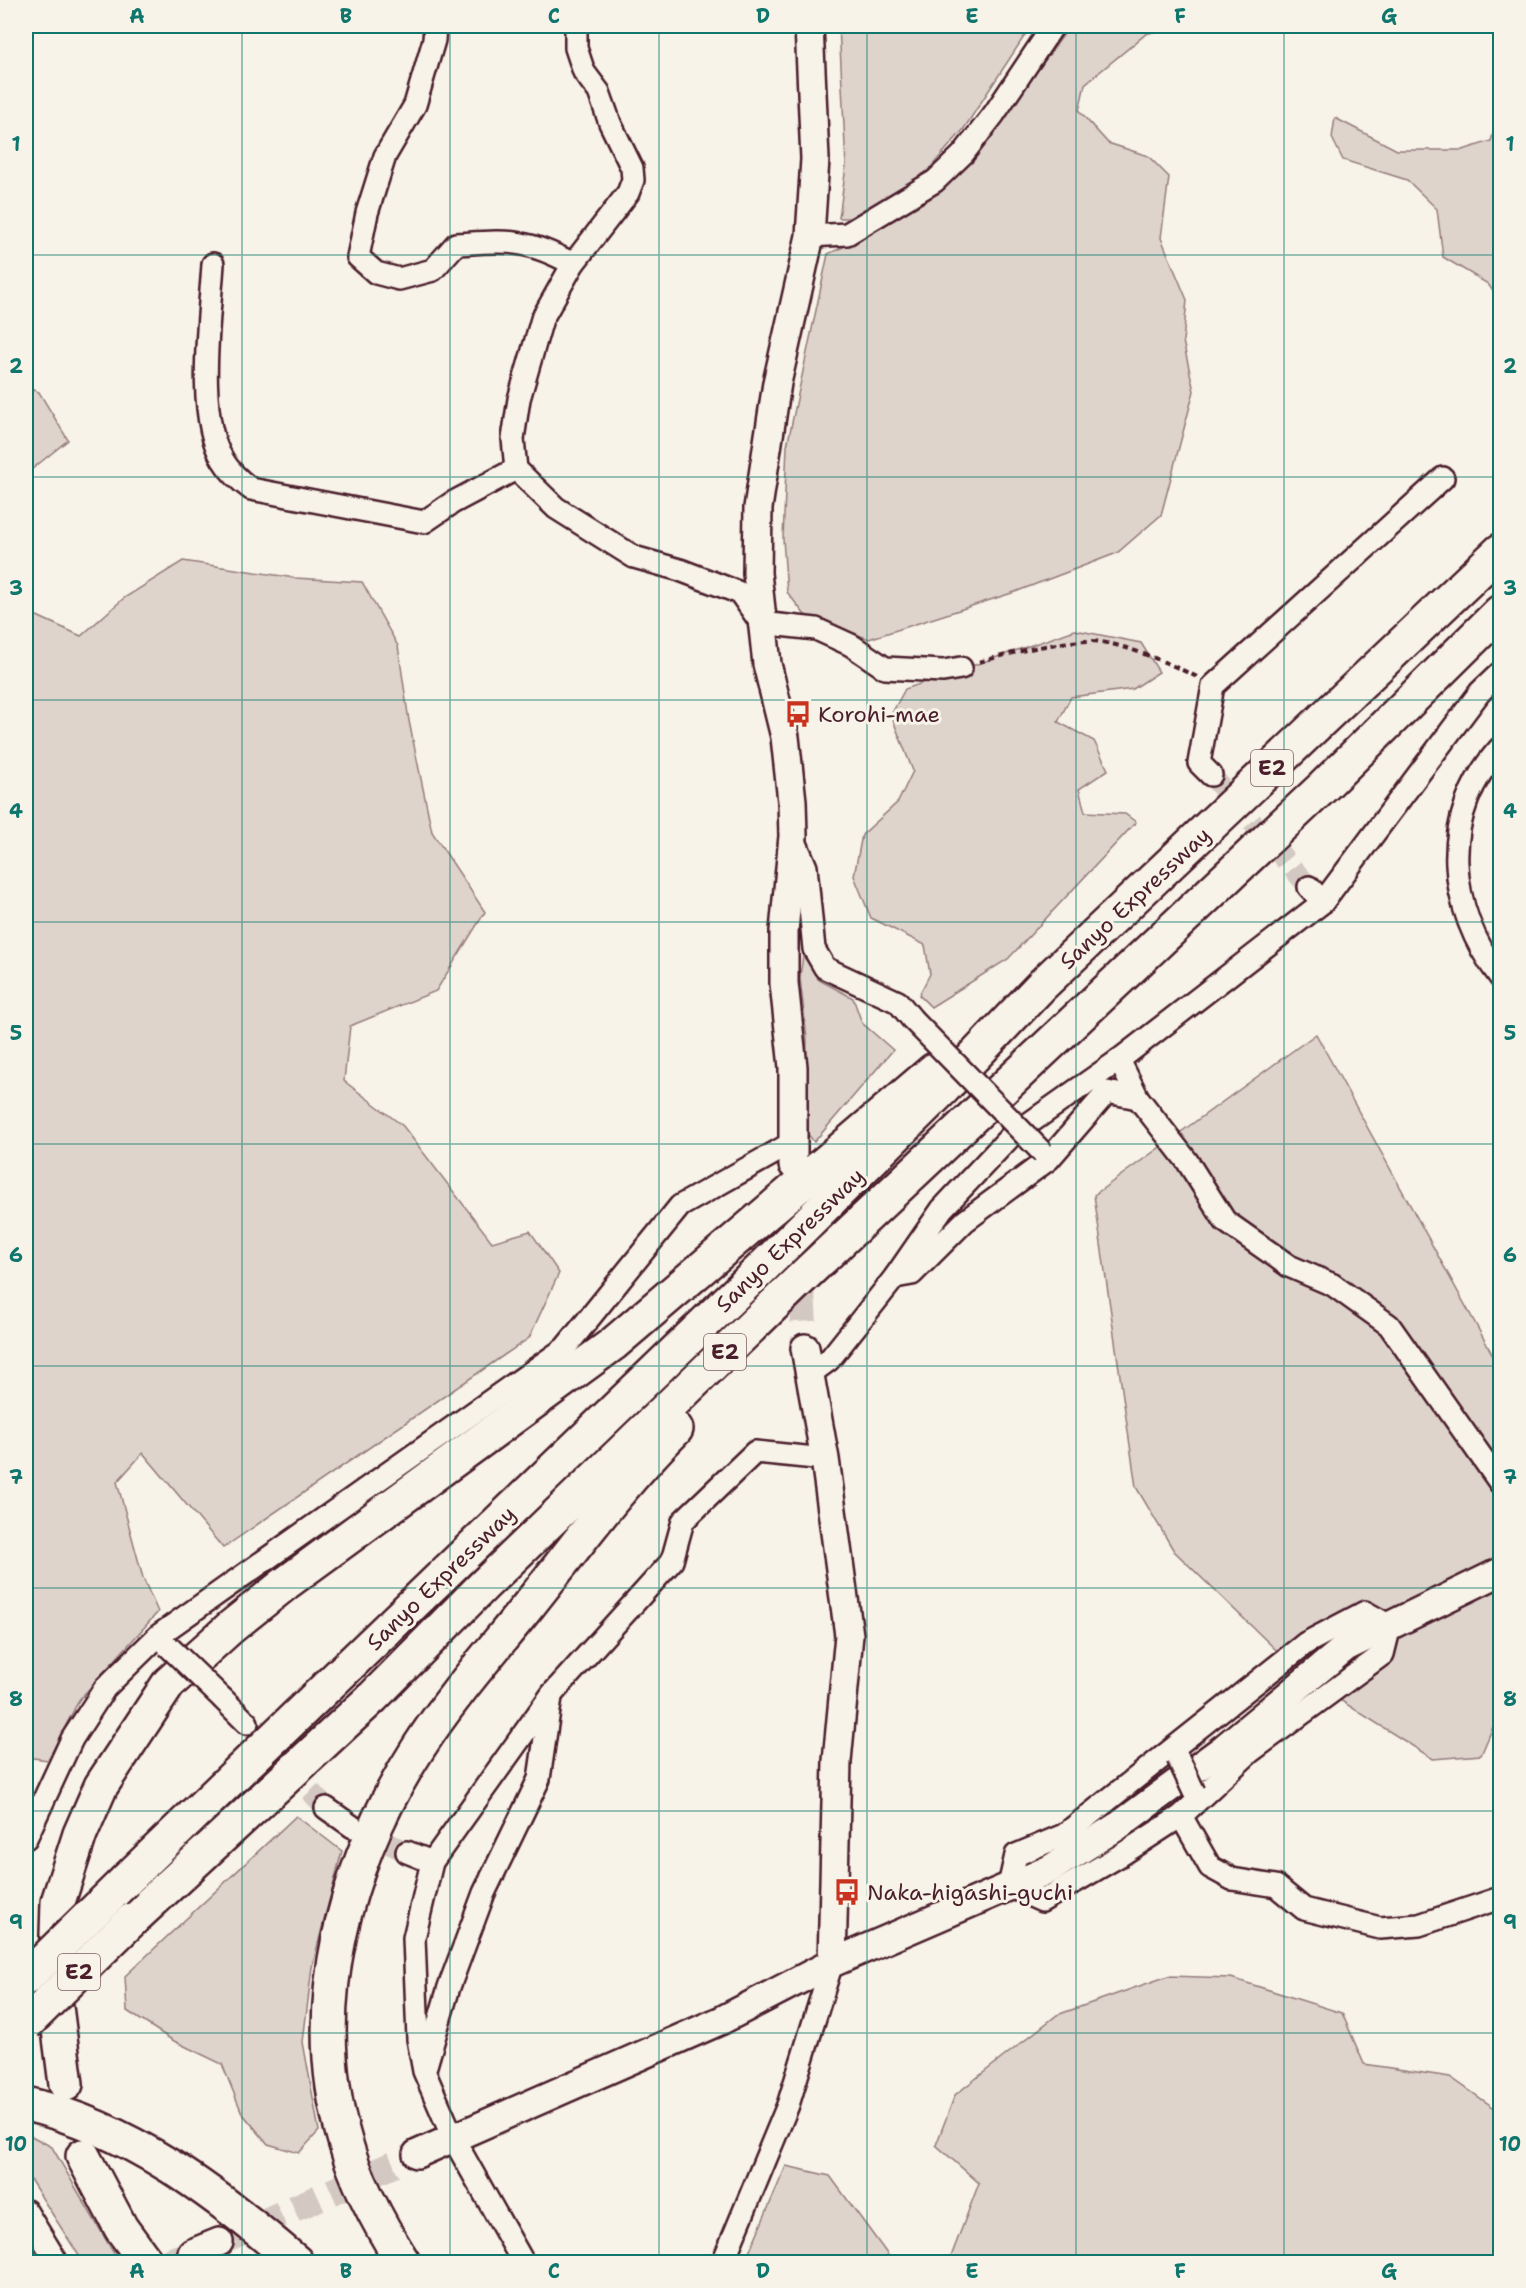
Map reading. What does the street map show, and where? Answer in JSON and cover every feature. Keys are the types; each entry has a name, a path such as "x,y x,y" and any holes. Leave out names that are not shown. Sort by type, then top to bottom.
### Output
{"highway":[{"name":"Sanyo Expressway","path":"26,1978 752,1277 944,1088 1042,985 1500,551"},
{"name":"Sanyo Expressway","path":"26,2024 132,1920 373,1697 493,1577 810,1270 1323,787 1500,612"},
{"path":"403,2262 379,2224 345,2142 333,2093 329,2050 330,2005 344,1907 388,1798 420,1745 464,1684 651,1454 883,1219 1323,787"},
{"path":"66,2084 55,1999 58,1902 80,1834 101,1786 170,1683 231,1627 286,1583 613,1344 971,1038 1042,985"},
{"path":"26,2104 62,2112 152,2155 251,2223 296,2262"},
{"path":"83,2156 121,2228 146,2262"}],"street":[{"path":"435,26 434,40 415,105 385,156 366,213 358,257 376,273 399,279 433,270 456,244 509,241 543,249 573,264"},
{"path":"576,26 576,48 584,72 599,93 610,123 632,168 633,180 628,193 573,264 542,319 519,399 513,439 516,469 556,508 633,556 680,570 740,593 761,623 816,629 851,645 885,668 943,671 961,668"},
{"path":"26,1838 72,1739 99,1696 164,1641 565,1348 680,1206 793,1154 793,1067 784,983 784,931 793,836 792,801 785,737 767,664 757,573 758,508 777,382 810,236 815,159 809,26"},
{"path":"810,236 847,234 935,181 963,154 994,114 1053,26"},
{"path":"213,264 207,379 212,432 222,459 238,480 251,489 424,522 452,503 516,469"},
{"path":"1211,775 1198,763 1213,686 1443,478"},
{"path":"810,1374 829,1360 895,1277 942,1209 1010,1137 1119,1060 1316,894 1480,692 1500,673"},
{"path":"1500,748 1483,772 1465,811 1458,838 1457,867 1465,916 1483,954 1500,977"},
{"path":"793,836 806,867 814,950 825,968 898,1002 1046,1156"},
{"path":"1119,1060 1138,1098 1187,1161 1226,1221 1289,1266 1333,1285 1389,1325 1488,1462 1500,1483"},
{"path":"895,1277 912,1274 965,1221 1046,1156 1107,1092 1138,1098"},
{"path":"723,2262 788,2105 832,1963 837,1761 849,1635 825,1459 805,1348"},
{"path":"523,2262 453,2138 424,2071 418,2039 414,1938 432,1862 552,1694 672,1561 683,1521 755,1452 825,1459"},
{"path":"417,2154 723,2020 832,1963 1050,1869 1118,1826 1224,1748 1346,1647 1500,1572"},
{"path":"1009,1886 1016,1855 1064,1834 1176,1754 1306,1643 1365,1612 1390,1626"},
{"path":"1009,1886 1041,1901 1121,1855 1181,1816 1196,1796 1250,1752 1383,1654 1390,1626"},
{"path":"164,1641 247,1723"},
{"path":"424,2071 449,1988 484,1893 539,1779 552,1694"},
{"path":"1176,1754 1196,1796"},
{"path":"326,1808 353,1827"},
{"path":"1181,1816 1210,1867 1232,1879 1275,1886 1304,1909 1380,1928 1419,1926 1500,1898"},
{"path":"407,1852 432,1862"},
{"path":"26,2211 57,2262"},
{"path":"192,2253 219,2242"}],"path":[{"path":"961,668 1010,654 1089,641 1153,658 1213,686"}],"shaded area":[{"path":"839,26 1031,26 963,130 924,175 855,218 839,218 846,166"},
{"path":"1070,26 1173,26 1146,34 1085,84 1079,111 1108,143 1148,156 1169,177 1161,238 1187,300 1183,341 1194,391 1161,515 1117,553 1015,592 869,639 805,615 787,592 783,539 787,446 828,254 860,239 940,191 990,135"},
{"path":"1500,109 1500,301 1488,284 1443,257 1437,209 1407,180 1343,160 1332,138 1335,118 1397,150 1463,150 1491,141"},
{"path":"26,387 39,392 68,440 26,474"},
{"path":"183,561 295,578 362,582 398,646 409,721 432,832 485,912 436,991 350,1026 344,1081 403,1126 492,1242 530,1231 559,1273 529,1338 223,1548 143,1453 117,1482 143,1578 158,1612 79,1700 48,1760 26,1757 26,611 81,636 124,598"},
{"path":"1075,630 1141,643 1159,672 1133,689 1071,697 1058,722 1094,741 1108,770 1079,789 1085,812 1125,814 1136,822 1008,959 931,1007 919,995 930,974 925,945 871,918 854,876 862,835 898,802 913,771 891,715 905,689"},
{"path":"803,955 819,980 853,998 862,1023 893,1050 814,1142 804,1129 807,1039 800,978"},
{"path":"1316,1034 1491,1352 1500,1385 1500,1696 1499,1713 1481,1755 1433,1759 1305,1678 1174,1551 1136,1487 1094,1195"},
{"path":"296,1816 342,1851 312,1967 303,2042 319,2131 299,2153 268,2144 242,2113 222,2064 172,2040 127,2011 125,1976"},
{"path":"1168,1976 1231,1978 1342,2013 1364,2064 1450,2077 1500,2112 1500,2262 949,2262 979,2183 936,2145 955,2095 1057,2015"},
{"path":"26,2133 52,2147 116,2257 111,2262 83,2262 26,2173"},
{"path":"786,2166 830,2176 893,2262 745,2262"}],"tunnel":[{"path":"1211,775 1309,887"},
{"path":"794,1172 805,1348"},
{"path":"247,1723 326,1808"},
{"path":"361,1831 407,1852"},
{"path":"219,2242 417,2154"},
{"path":"168,2262 192,2253"}],"place":[{"name":"Korohi-mae","path":"798,714"},
{"name":"Naka-higashi-guchi","path":"847,1892"}]}
